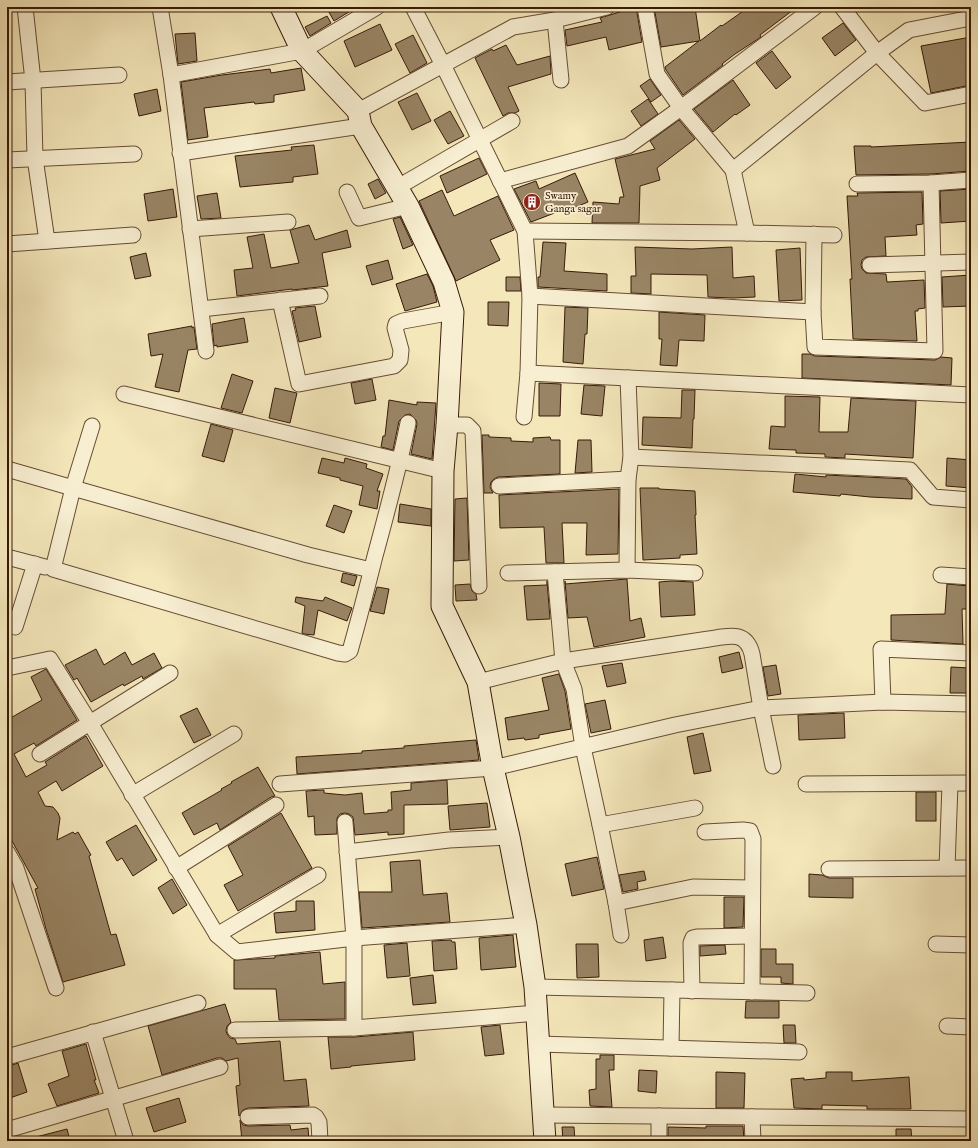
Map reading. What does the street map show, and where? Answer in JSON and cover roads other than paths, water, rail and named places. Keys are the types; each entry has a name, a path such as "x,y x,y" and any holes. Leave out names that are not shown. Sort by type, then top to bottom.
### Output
{"street":[{"path":"25,7 33,80 35,158 47,240"},
{"path":"160,7 171,75 206,351"},
{"path":"281,7 302,51 360,118 408,206 444,282 453,312 443,471 442,606 478,682 493,768 509,837 526,925 535,987 545,1141"},
{"path":"171,75 302,51 377,7"},
{"path":"413,7 525,232 530,296 528,373 524,418"},
{"path":"180,153 360,118 443,65 513,27 555,20 607,7"},
{"path":"644,7 658,74 681,108 733,170 747,233"},
{"path":"500,181 628,146 815,7"},
{"path":"842,7 877,53 925,102 971,94"},
{"path":"733,170 877,53 909,30 971,18"},
{"path":"555,20 561,80"},
{"path":"7,82 119,75"},
{"path":"398,187 512,122"},
{"path":"7,160 134,154"},
{"path":"857,184 931,183 971,180"},
{"path":"814,234 815,347 935,350 931,183"},
{"path":"347,192 359,218 408,206"},
{"path":"190,229 288,222"},
{"path":"525,232 834,235"},
{"path":"7,244 133,235"},
{"path":"870,265 971,262"},
{"path":"201,309 320,296"},
{"path":"530,296 814,312"},
{"path":"280,300 299,384 394,366 400,360 401,350 394,328 396,324 402,321 453,312"},
{"path":"528,373 971,395"},
{"path":"627,570 628,479 631,457 628,378"},
{"path":"124,394 443,471"},
{"path":"7,557 345,654 350,651 365,600 371,570 401,461 408,423"},
{"path":"447,426 467,425 473,431 479,586"},
{"path":"53,569 73,488 92,426"},
{"path":"631,457 910,470 934,497 971,500"},
{"path":"7,469 308,555 371,570"},
{"path":"500,486 628,479"},
{"path":"15,627 35,564"},
{"path":"508,573 627,570 695,573"},
{"path":"555,572 564,661 574,689 583,747 616,903 621,935"},
{"path":"941,575 971,577"},
{"path":"478,682 564,661 708,639 740,637 746,640 751,650 773,766"},
{"path":"883,702 881,649 971,653"},
{"path":"7,668 50,659 217,935 237,952 354,938 526,925"},
{"path":"40,754 170,673"},
{"path":"280,784 493,768 675,725 761,708 883,702 971,704"},
{"path":"132,795 234,734"},
{"path":"806,784 971,783"},
{"path":"947,868 950,784"},
{"path":"176,868 276,805"},
{"path":"600,825 695,808"},
{"path":"345,822 354,938 354,1028"},
{"path":"705,832 750,831 753,839 752,992"},
{"path":"347,852 448,840 509,837"},
{"path":"7,852 16,868 56,988"},
{"path":"829,869 971,868"},
{"path":"217,935 318,875"},
{"path":"616,903 692,887 752,888"},
{"path":"692,991 691,943 693,938 752,936"},
{"path":"936,944 971,945"},
{"path":"535,987 807,993"},
{"path":"671,1048 672,990"},
{"path":"7,1056 198,1003"},
{"path":"235,1030 354,1028 537,1013"},
{"path":"947,1026 971,1027"},
{"path":"93,1032 126,1141"},
{"path":"539,1044 799,1052"},
{"path":"7,1130 220,1067"},
{"path":"248,1117 313,1115 316,1116 319,1122 320,1141"},
{"path":"544,1115 971,1119"},
{"path":"659,1116 659,1141"},
{"path":"752,1117 753,1141"}],"place":[{"name":"Swamy Ganga sagar","path":"532,202"}]}
